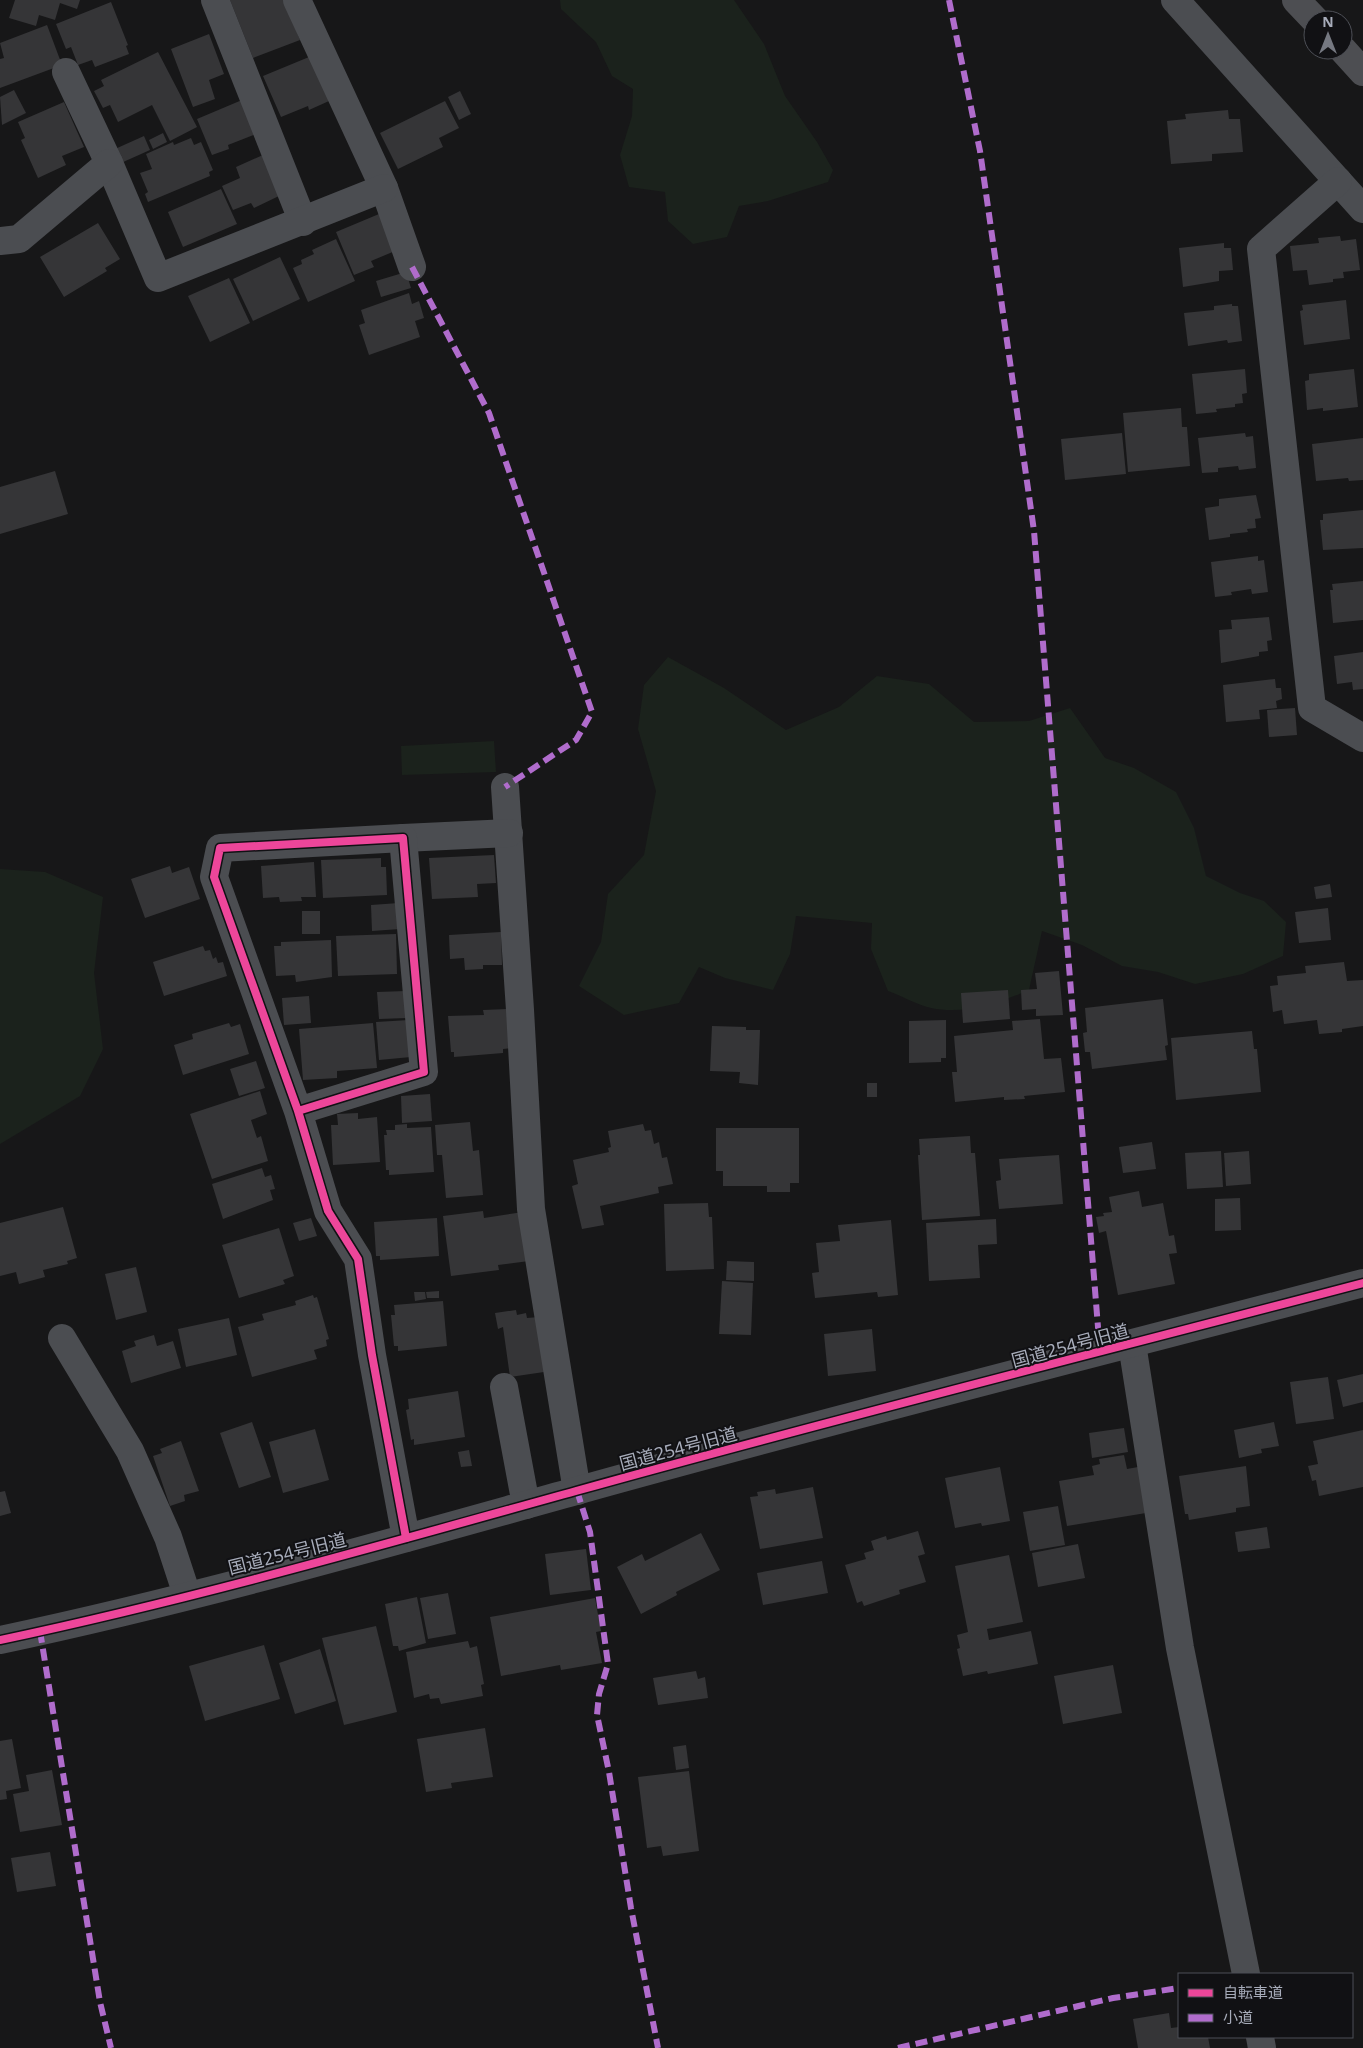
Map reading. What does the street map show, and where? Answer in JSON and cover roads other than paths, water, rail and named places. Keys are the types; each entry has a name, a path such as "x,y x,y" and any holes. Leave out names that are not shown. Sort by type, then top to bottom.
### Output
{"highway":[{"path":"1296,0 1305,10"},
{"path":"1352,60 1363,72"}],"street":[{"path":"215,0 304,222"},
{"path":"297,0 384,188 412,267"},
{"path":"1174,0 1363,209"},
{"path":"66,72 109,163 158,278 304,222 384,188"},
{"path":"0,240 19,239 109,163"},
{"path":"1338,181 1261,249 1312,708 1363,738"},
{"path":"505,787 531,1209 577,1491"},
{"path":"406,1538 372,1355 358,1259 328,1211 298,1111 214,877 220,848 509,833"},
{"path":"298,1111 424,1072 403,838"},
{"name":"国道254号旧道","path":"0,1640 187,1595 406,1538 1363,1282"},
{"path":"62,1338 130,1451 168,1538 187,1595"},
{"path":"1132,1344 1180,1648 1246,1973"},
{"path":"504,1387 526,1505"}]}
